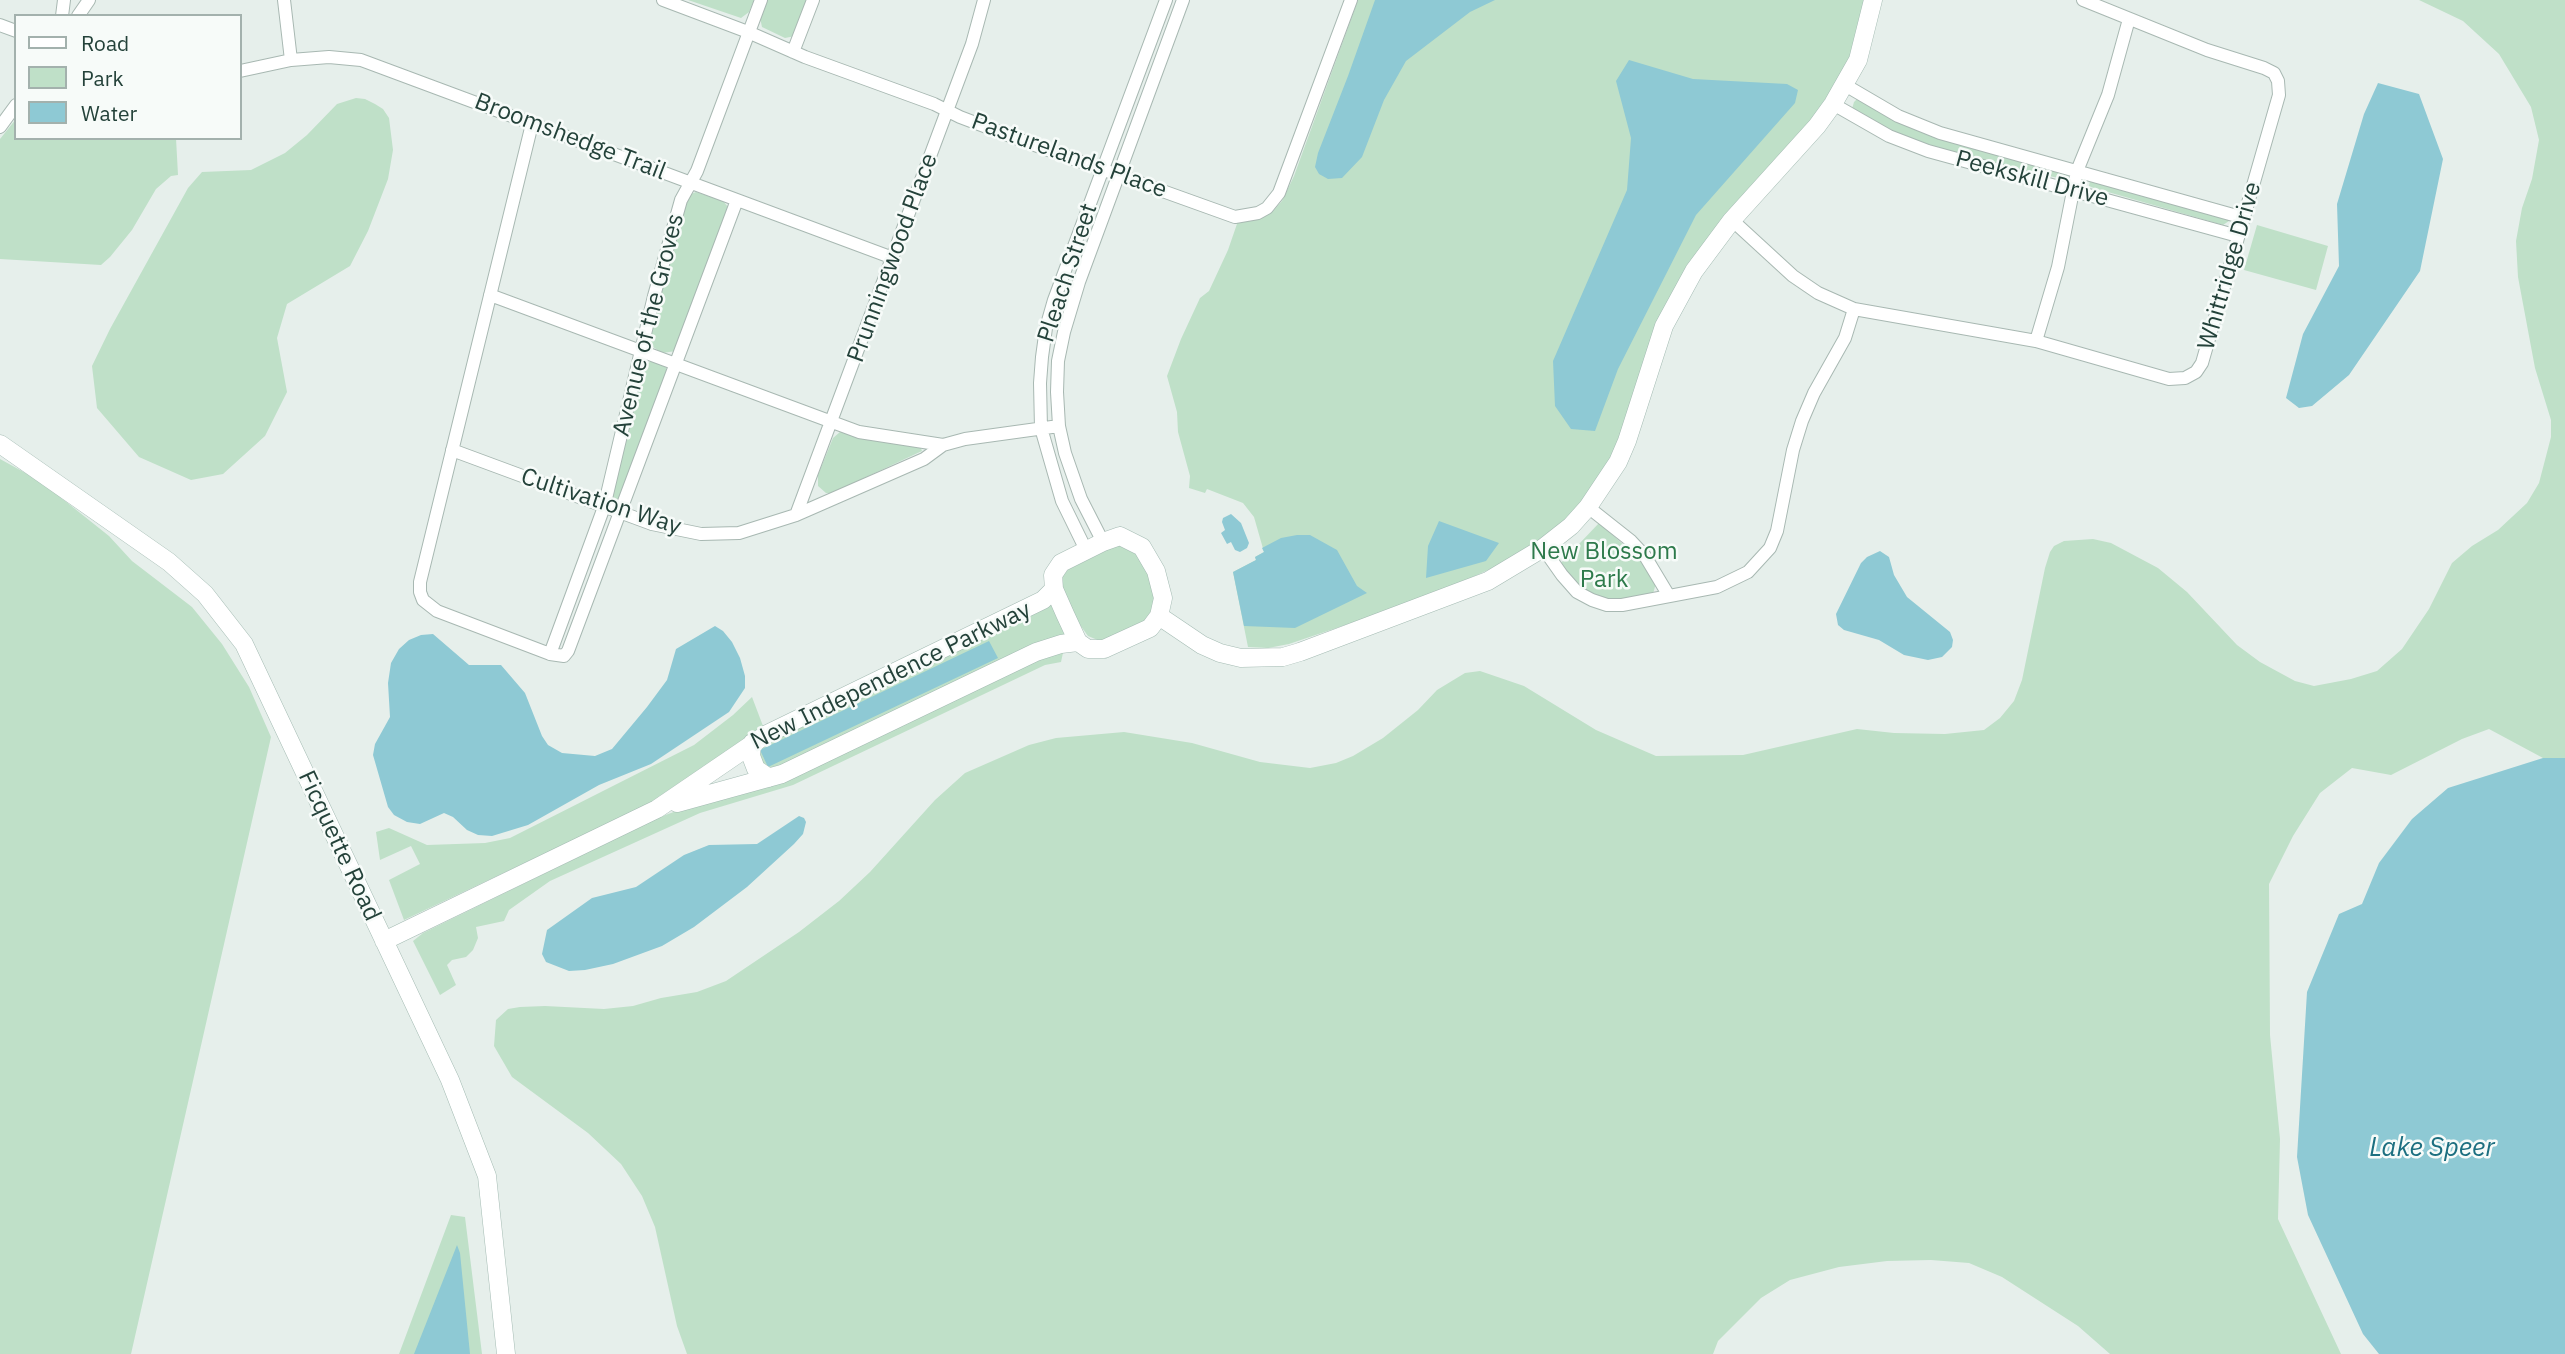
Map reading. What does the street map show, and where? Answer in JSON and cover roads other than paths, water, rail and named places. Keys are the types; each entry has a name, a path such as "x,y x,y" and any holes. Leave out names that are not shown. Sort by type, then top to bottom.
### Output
{"street":[{"path":"284,0 291,60"},
{"name":"Pasturelands Place","path":"663,0 1102,170 1236,217 1258,213 1267,208 1279,194 1351,0"},
{"name":"Avenue of the Groves","path":"550,654 604,507 668,243 689,182 696,171 761,0"},
{"path":"793,51 813,0"},
{"name":"Prunningwood Place","path":"796,515 948,111 980,23 984,0"},
{"name":"Pleach Street","path":"1086,550 1062,501 1041,428 1040,383 1046,328 1054,300 1166,0"},
{"name":"Pleach Street","path":"1103,542 1072,477 1059,426 1058,361 1079,282 1182,0"},
{"path":"1159,615 1202,645 1220,653 1262,659 1300,652 1488,581 1543,548 1588,507 1618,462 1628,441 1664,326 1694,271 1732,220 1817,126 1833,104 1858,60 1873,0"},
{"name":"Whittridge Drive","path":"1732,220 1793,276 1818,293 1854,309 2036,341 2169,379 2185,378 2196,372 2202,363 2279,96 2278,80 2274,72 2207,50 2083,0"},
{"path":"2036,341 2058,267 2077,171 2108,95 2129,19"},
{"name":"Broomshedge Trail","path":"242,71 291,60 329,57 361,60 893,258"},
{"name":"Peekskill Drive","path":"1845,85 1898,116 1928,128 2244,218"},
{"name":"Peekskill Drive","path":"1833,104 1905,143 1980,167 2073,189 2238,236"},
{"path":"0,127 14,108"},
{"name":"Avenue of the Groves","path":"533,124 420,582 420,592 423,600 437,611 550,654 564,656 568,651 737,200"},
{"name":"Cultivation Way","path":"490,295 859,432 943,445"},
{"path":"1543,548 1577,592 1607,605 1622,605 1717,587 1734,580 1759,562 1770,548 1777,531 1793,450 1802,421 1814,393 1845,338 1854,309"},
{"name":"Cultivation Way","path":"452,450 652,524 701,534 739,533 796,515 924,459 943,445 965,439 1059,426"},
{"name":"Ficquette Road","path":"0,443 169,562 205,594 244,644 450,1080 487,1176 506,1354"},
{"path":"1588,507 1631,541 1645,556 1669,596"},
{"path":"1120,536 1142,547 1156,570 1163,598 1159,615 1150,628 1104,649 1088,649 1078,642 1054,589 1053,575 1061,563 1103,542 1120,536"},
{"name":"New Independence Parkway","path":"384,941 657,809 691,788 752,743 1043,600 1054,589"},
{"name":"New Independence Parkway","path":"657,809 782,774 1035,652 1078,642"},
{"path":"752,743 751,756 756,769 769,778"}],"water":[{"path":"1375,0 1495,0 1470,12 1406,61 1384,100 1362,157 1342,178 1328,179 1319,174 1315,167 1318,153"},
{"path":"1629,60 1693,79 1787,84 1798,90 1795,103 1696,215 1618,369 1595,431 1571,429 1555,406 1553,361 1627,190 1631,138 1616,81"},
{"path":"2378,83 2419,94 2443,159 2420,271 2349,375 2312,406 2299,408 2286,398 2303,334 2339,266 2337,204 2364,114"},
{"path":"1231,514 1241,523 1249,543 1247,548 1240,552 1235,550 1231,542 1227,544 1221,533 1225,530 1223,518"},
{"path":"1439,521 1499,543 1486,561 1426,578 1428,546"},
{"path":"1310,535 1337,550 1357,586 1367,593 1295,628 1244,626 1233,572 1256,560 1255,557 1264,552 1262,548 1281,538"},
{"path":"1880,551 1889,557 1894,575 1907,597 1950,632 1952,647 1942,657 1928,660 1904,655 1879,640 1844,630 1838,625 1836,614 1861,563"},
{"path":"715,626 732,642 740,658 745,688 729,712 651,764 599,785 528,825 492,836 478,835 467,830 453,817 444,813 420,824 407,822 394,815 388,807 373,755 375,744 390,717 388,683 391,663 399,649 409,640 433,634 469,665 501,665 525,693 548,745 562,753 595,756 612,749 647,707 667,680 676,649"},
{"path":"989,641 998,658 768,767 760,750"},
{"name":"Lake Speer","path":"2543,758 2565,758 2565,1354 2379,1354 2363,1334 2308,1215 2297,1157 2307,992 2339,914 2362,904 2379,863 2412,819 2448,788"},
{"path":"799,816 806,822 803,834 794,844 747,887 694,927 662,946 613,964 585,970 569,971 546,962 542,954 547,930 592,898 636,887 684,855 709,845 757,844"},
{"path":"457,1245 470,1354 414,1354"}],"park label":[{"name":"New Blossom Park","path":"1604,566"}]}
